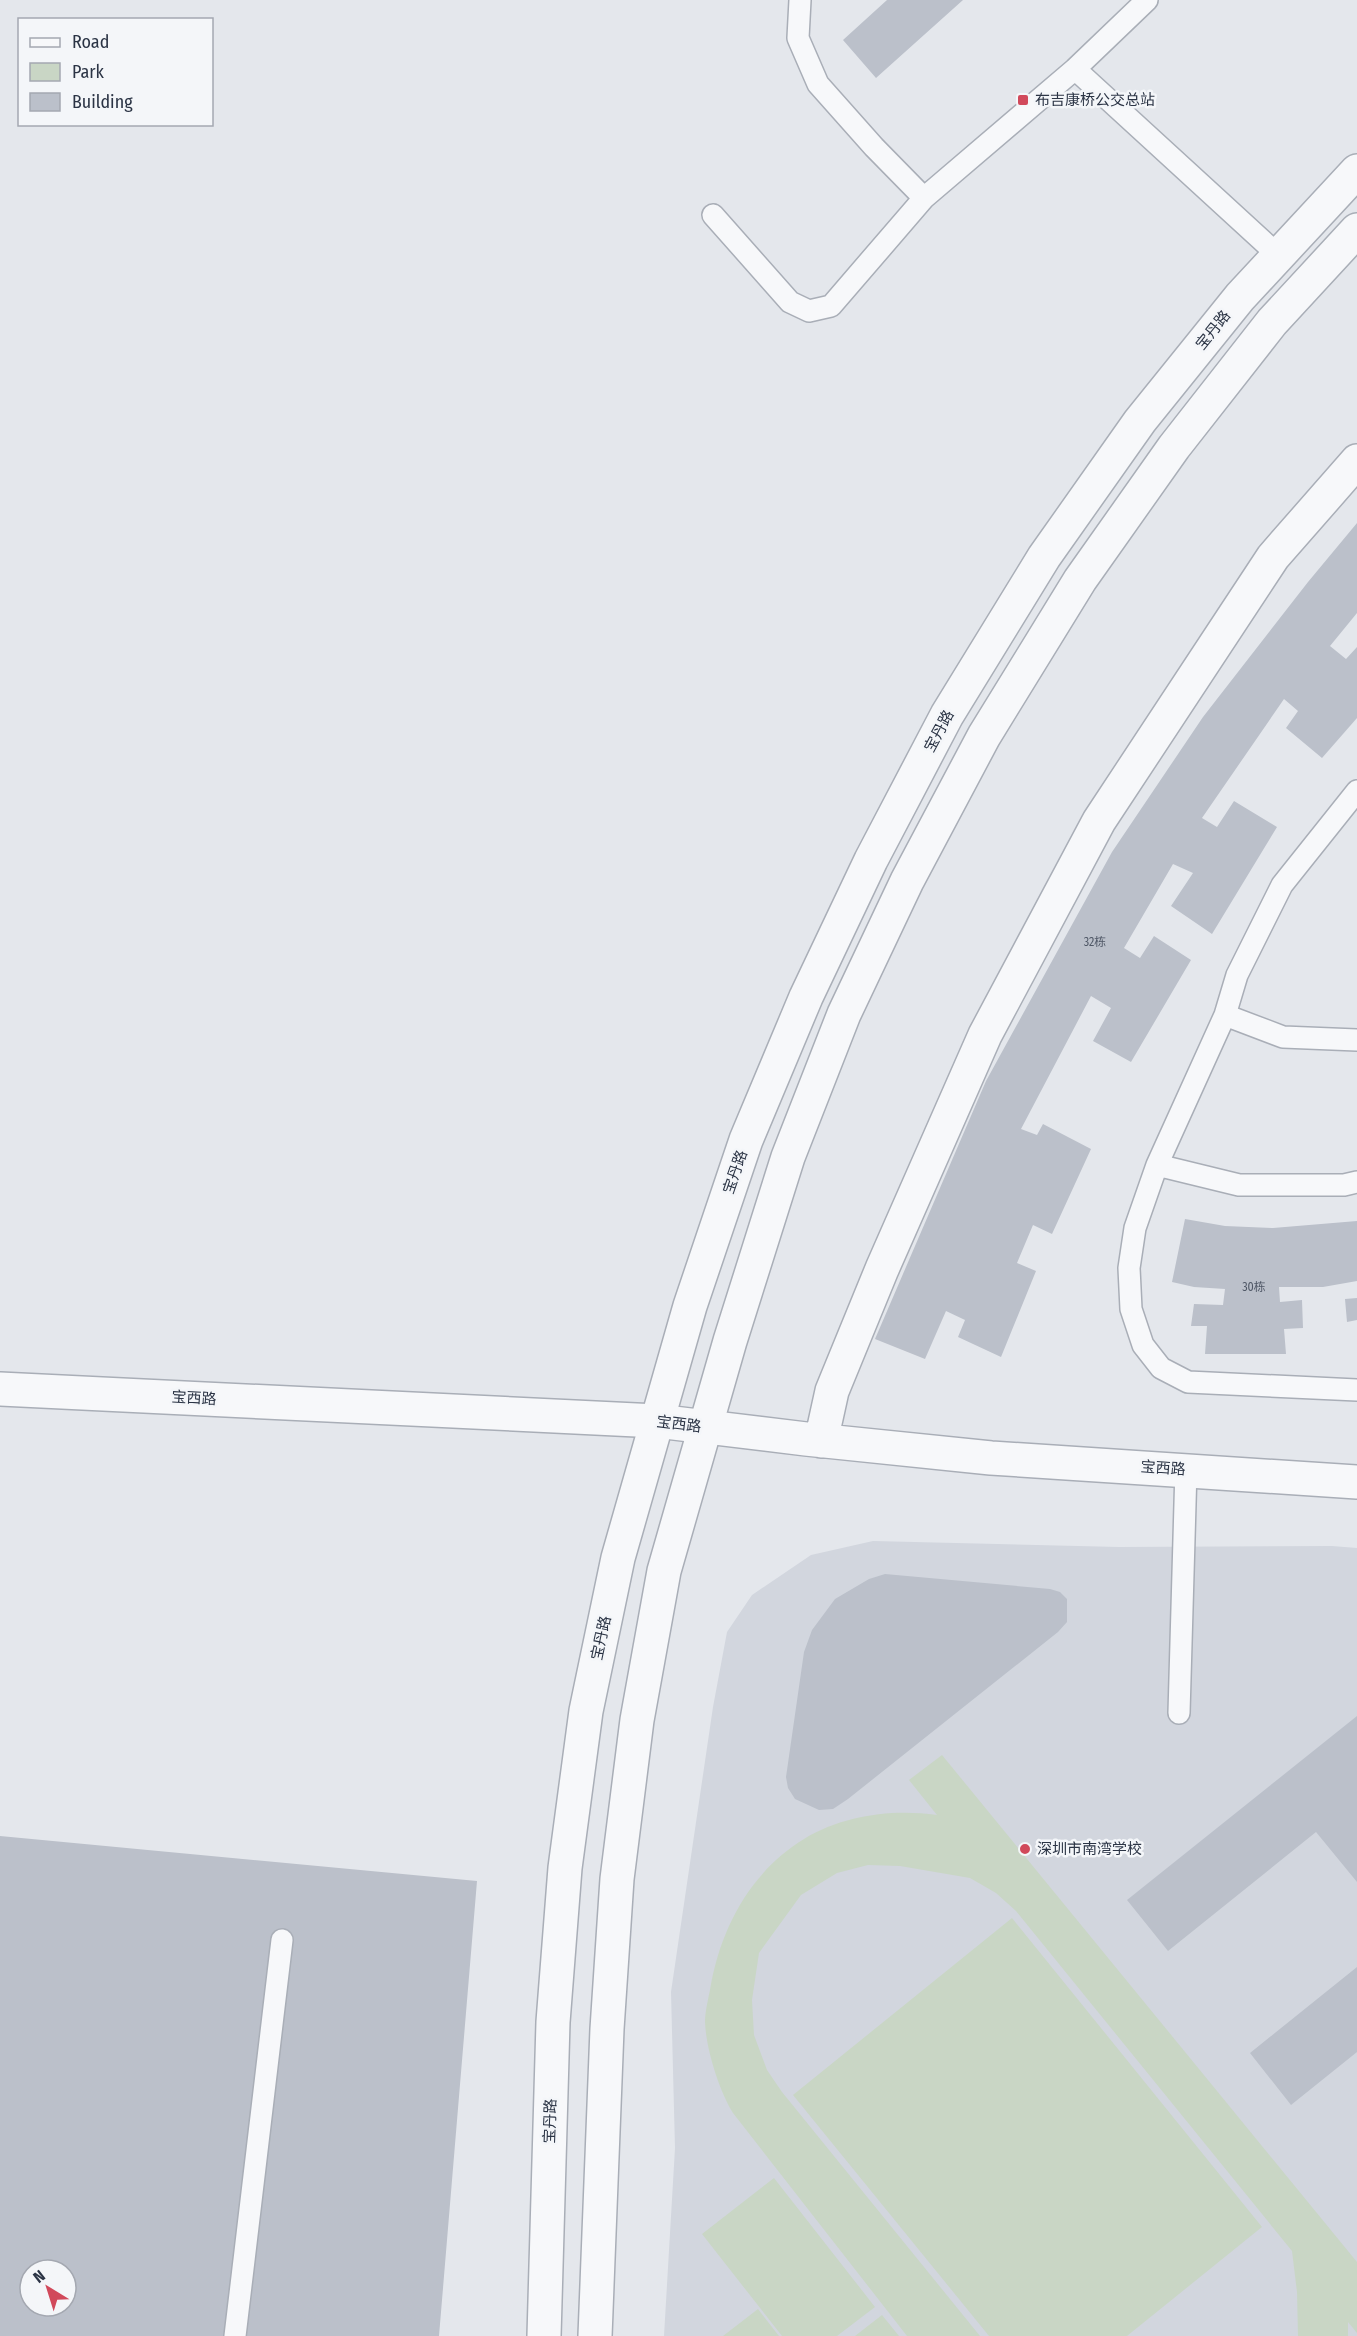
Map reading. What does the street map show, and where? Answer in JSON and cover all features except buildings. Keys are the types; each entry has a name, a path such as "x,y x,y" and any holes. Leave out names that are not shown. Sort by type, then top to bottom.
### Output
{"street":[{"name":"宝丹路","path":"544,2336 553,2022 565,1868 588,1700 618,1558 690,1306 750,1129 811,987 871,860 947,715 1044,557 1140,421 1240,297 1357,171"},
{"path":"595,2336 607,2029 616,1879 637,1720 664,1571 739,1312 788,1157 844,1014 907,881 984,736 1080,579 1174,447 1272,322 1357,230"},
{"path":"821,1441 832,1391 882,1269 985,1035 1099,821 1273,557 1357,461"},
{"name":"宝西路","path":"0,1389 657,1421 821,1441 991,1458 1357,1482"}],"lane":[{"path":"800,0 798,38 818,84 874,147 924,198"},
{"path":"713,215 790,302 810,312 831,306 924,198 1075,69 1147,0"},
{"path":"1075,69 1278,255"},
{"path":"1357,791 1282,885 1237,975 1226,1015 1157,1165 1135,1228 1129,1268 1131,1309 1143,1345 1161,1368 1188,1382 1357,1390"},
{"path":"1226,1015 1283,1037 1357,1040"},
{"path":"1157,1165 1239,1185 1344,1185 1357,1182"},
{"path":"1179,1713 1186,1469"},
{"path":"235,2336 282,1940"}],"shaded area":[{"name":"深圳市南湾学校","path":"873,1541 1119,1547 1332,1546 1357,1548 1357,2336 664,2336 675,2148 671,1992 713,1707 727,1632 752,1595 811,1555"}],"green space":[{"path":"942,1755 1357,2262 1357,2333 1348,2322 1348,2336 1298,2336 1297,2292 1292,2251 1016,1911 996,1893 970,1878 900,1866 868,1865 837,1873 801,1895 759,1953 752,2000 754,2035 767,2070 782,2092 980,2336 907,2336 733,2113 714,2069 705,2018 721,1945 740,1904 753,1885 785,1852 819,1831 835,1824 869,1816 903,1813 937,1815 909,1780"},
{"path":"1012,1918 1262,2227 1127,2336 989,2336 793,2095"},
{"path":"774,2178 875,2307 837,2336 782,2336 702,2234"},
{"path":"758,2309 779,2336 723,2336"},
{"path":"882,2315 899,2336 855,2336"}],"place":[{"name":"布吉康桥公交总站","path":"1023,100"},
{"name":"深圳市南湾学校","path":"1025,1849"}]}
